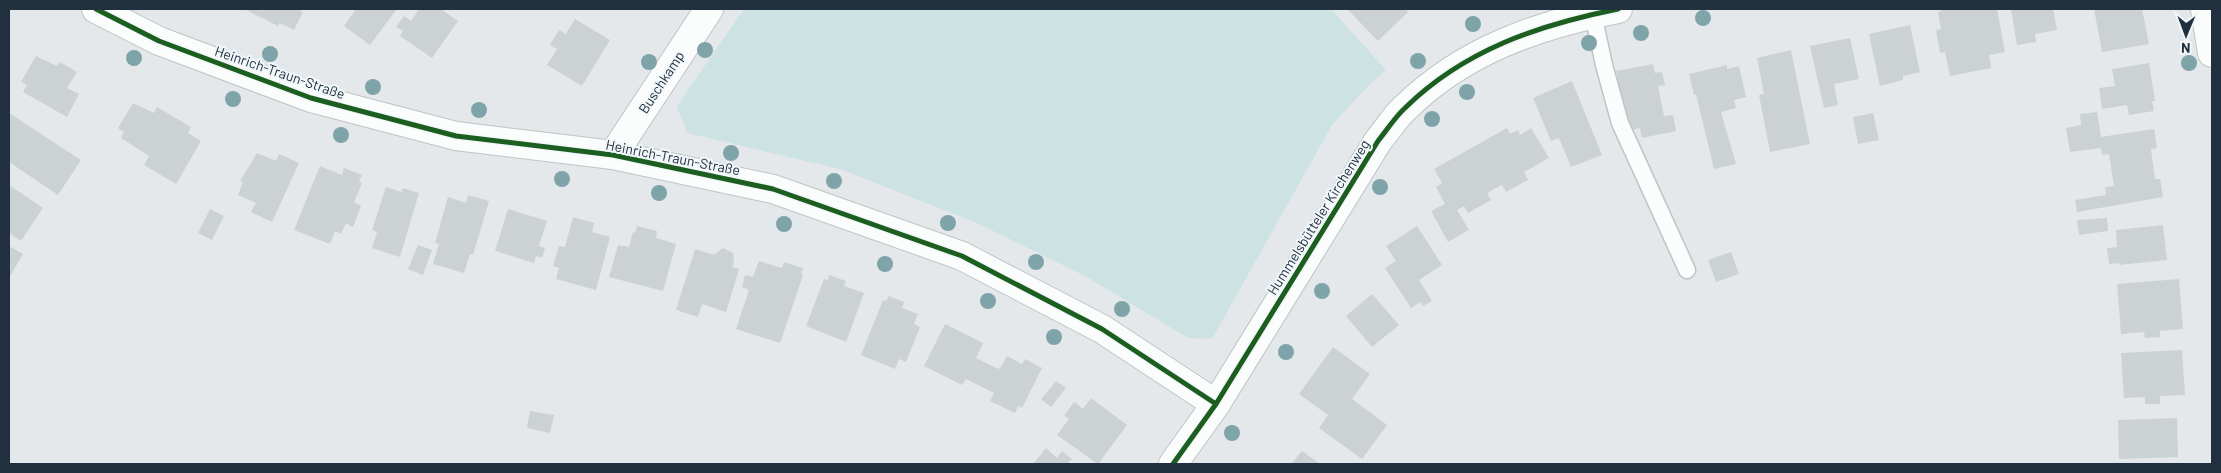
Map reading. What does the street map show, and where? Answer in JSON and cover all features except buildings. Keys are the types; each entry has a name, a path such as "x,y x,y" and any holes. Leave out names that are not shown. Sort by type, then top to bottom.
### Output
{"street":[{"name":"Heinrich-Traun-Straße","path":"96,9 159,41 311,98 456,136 613,155 773,189 962,256 1102,330 1216,404"},
{"name":"Buschkamp","path":"613,155 709,9"},
{"path":"2205,9 2212,53"},
{"name":"Hummelsbütteler Kirchenweg","path":"1173,464 1216,404 1378,141 1404,109 1453,68 1494,45 1600,11"}],"lane":[{"path":"1600,11 1604,65 1620,123 1687,270"}],"shaded area":[{"path":"744,9 1331,9 1386,70 1370,84 1332,125 1212,339 1188,338 1087,277 977,223 840,169 687,133 677,106"}],"cycle path":[{"path":"96,9 159,41 311,98 456,136 613,155 773,189 962,256 1102,329 1216,404"},
{"path":"1173,464 1216,404 1378,141 1394,119 1428,88 1452,70 1477,55 1531,32 1588,15 1618,9"}]}
